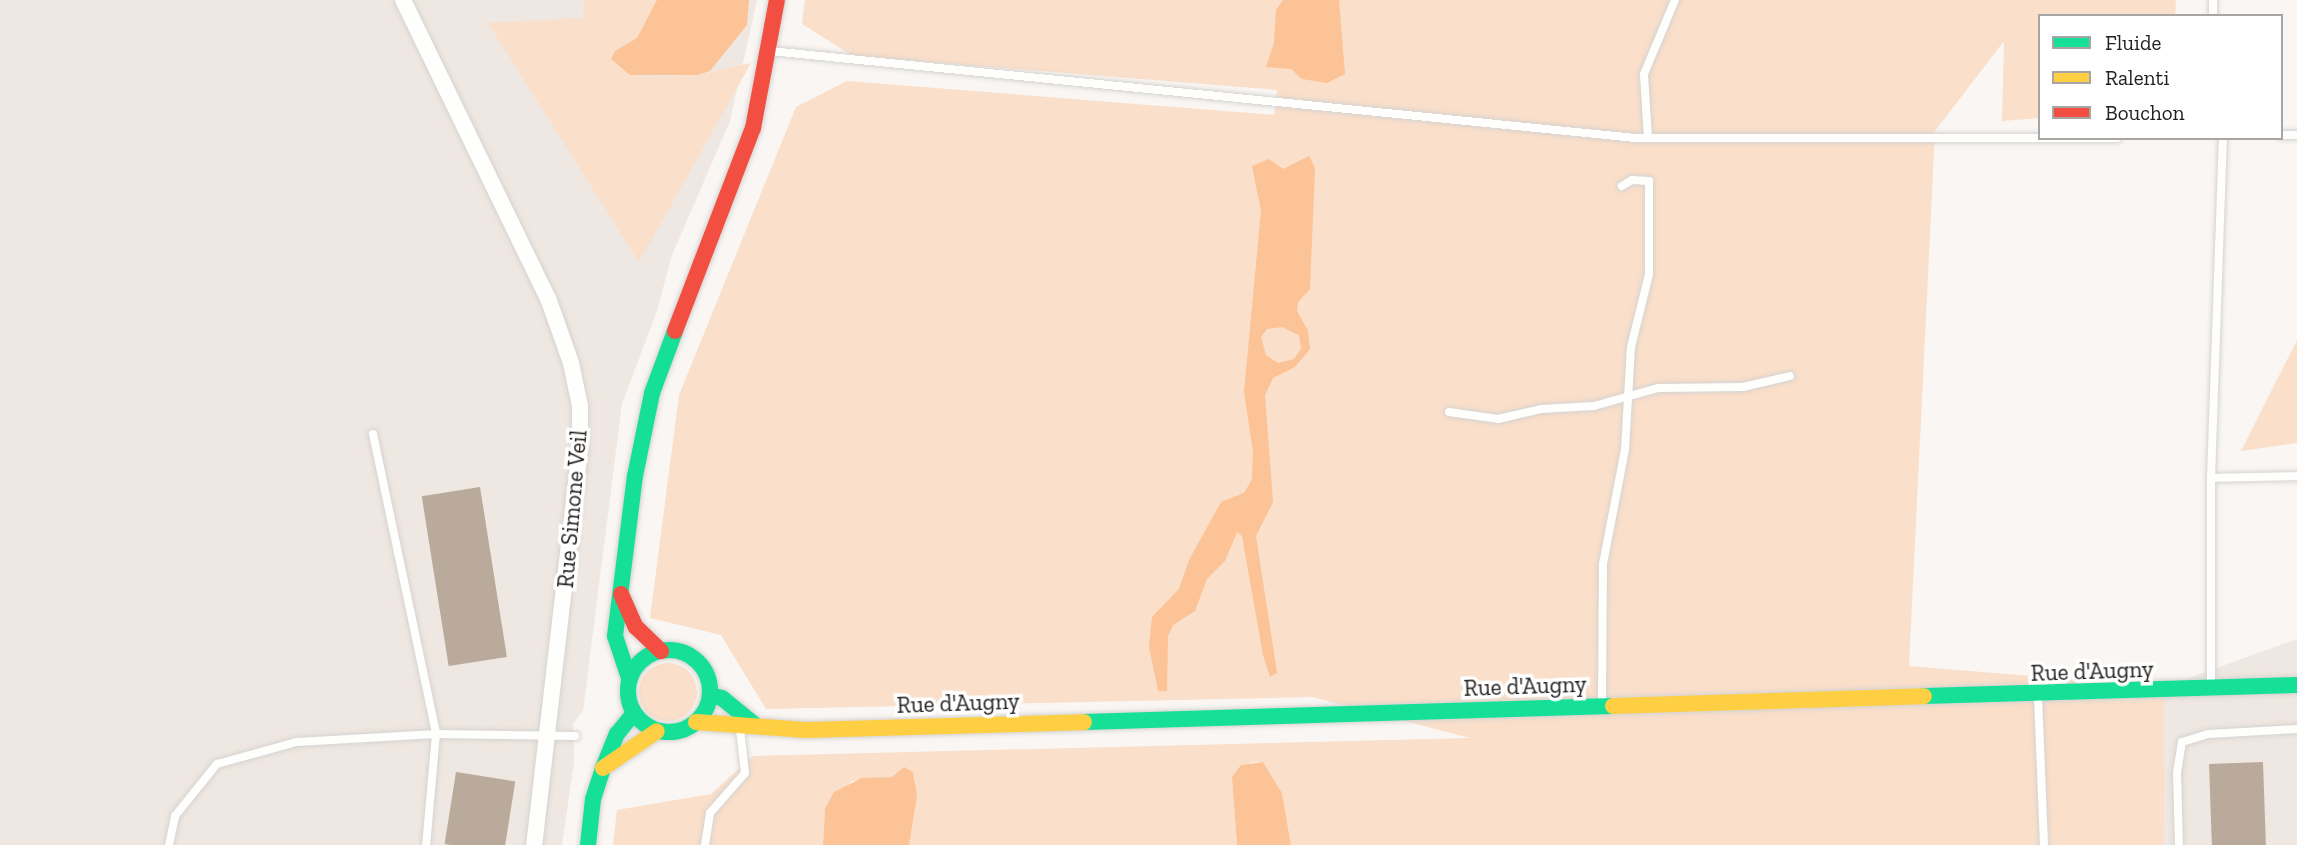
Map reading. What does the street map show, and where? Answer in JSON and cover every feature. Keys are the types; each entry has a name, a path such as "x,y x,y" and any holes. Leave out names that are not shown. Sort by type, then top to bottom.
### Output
{"main road":[{"path":"629,678 643,659 661,651 682,652 694,658 704,668 710,695 696,722 678,732 657,731 634,713 629,702 629,678 615,636 635,476 652,393 736,181 770,51 777,0"},
{"path":"621,591 636,627 661,651"},
{"name":"Rue d'Augny","path":"696,722 806,730 2038,696 2297,685"},
{"path":"710,695 722,698 747,726"},
{"path":"588,845 593,799 603,768 617,734 634,713"},
{"path":"603,768 657,731"}],"street":[{"name":"Rue Simone Veil","path":"404,0 548,298 571,363 580,405 580,449 534,845"}],"lane":[{"path":"1648,138 1644,75 1675,0"},
{"path":"770,51 1648,138 2038,138"},
{"path":"2211,690 2211,478 2223,140"},
{"path":"1602,706 1603,564 1625,450 1625,397 1631,347 1648,274 1649,181 1632,180 1622,186"},
{"path":"1449,412 1498,419 1541,409 1594,406 1687,384 1743,387 1790,376"},
{"path":"373,434 436,734 426,845"},
{"path":"2211,478 2297,476"},
{"path":"2038,696 2043,845"},
{"path":"705,845 710,813 746,773 747,726"},
{"path":"2179,845 2177,773 2182,742 2208,734 2297,729"},
{"path":"169,845 175,816 217,764 297,742 436,734 575,736"}],"shaded area":[{"path":"0,0 757,0 730,121 672,255 656,314 622,403 583,711 573,724 574,762 562,845 0,845"},
{"path":"584,0 657,0 637,38 615,51 646,77 698,75 751,63 639,262 488,23 583,18"},
{"path":"657,0 749,0 747,25 710,71 698,75 630,75 611,59 615,51 637,38"},
{"path":"805,0 2176,0 2175,14 2038,14 2038,118 2002,121 2004,41 1935,131 1909,666 2164,687 2164,845 1291,845 1282,793 1263,762 1252,762 1232,777 1237,845 909,845 915,778 908,769 892,777 852,781 825,809 823,845 613,845 617,810 711,794 753,756 1470,738 1312,697 766,709 721,635 650,618 679,395 796,107 847,81 1274,115 1277,90 853,56 802,24"},
{"path":"1283,0 1339,0 1345,74 1327,83 1302,79 1291,69 1266,67 1274,43 1276,10"},
{"path":"1309,156 1315,168 1310,289 1298,302 1297,311 1308,331 1310,349 1295,367 1273,378 1265,395 1273,502 1256,536 1277,673 1270,677 1263,655 1242,536 1237,532 1225,561 1207,579 1195,611 1173,625 1168,636 1167,691 1158,691 1149,647 1152,617 1179,589 1189,560 1221,502 1244,493 1252,479 1253,452 1244,392 1261,211 1252,166 1269,159 1283,169","holes":["1282,327 1299,335 1301,349 1294,359 1278,363 1266,355 1261,337 1267,329"]},
{"path":"2297,340 2297,443 2241,451"},
{"path":"2297,639 2297,845 2164,845 2164,687"},
{"path":"668,663 679,665 692,676 697,692 695,703 684,716 668,721 657,719 644,708 639,692 641,681 652,668"},
{"path":"1263,762 1282,793 1291,845 1237,845 1232,777 1241,765"},
{"path":"904,767 913,772 917,795 909,845 823,845 825,809 834,792 862,778 892,777"}],"building":[{"path":"480,487 507,657 449,666 422,496"},
{"path":"2263,762 2266,845 2212,845 2209,764"},
{"path":"456,772 515,781 505,845 445,844"}],"traffic: fast":[{"path":"629,678 615,636 635,476 652,393 675,331"},
{"path":"661,650 677,650 692,657 703,668 710,683 710,691 707,707 698,720 677,732 661,732 646,725 635,714 628,699 628,683 635,668 646,657 661,650"},
{"path":"1924,696 2297,685"},
{"path":"710,695 722,698 755,725"},
{"path":"1084,722 1613,706"},
{"path":"588,845 593,799 603,768 617,734 634,713"}],"traffic: slow":[{"path":"1613,706 1924,696"},
{"path":"696,722 806,730 1084,722"},
{"path":"603,768 657,731"}],"traffic: jam":[{"path":"675,331 753,128 777,0"},
{"path":"621,594 636,627 661,651"}]}
